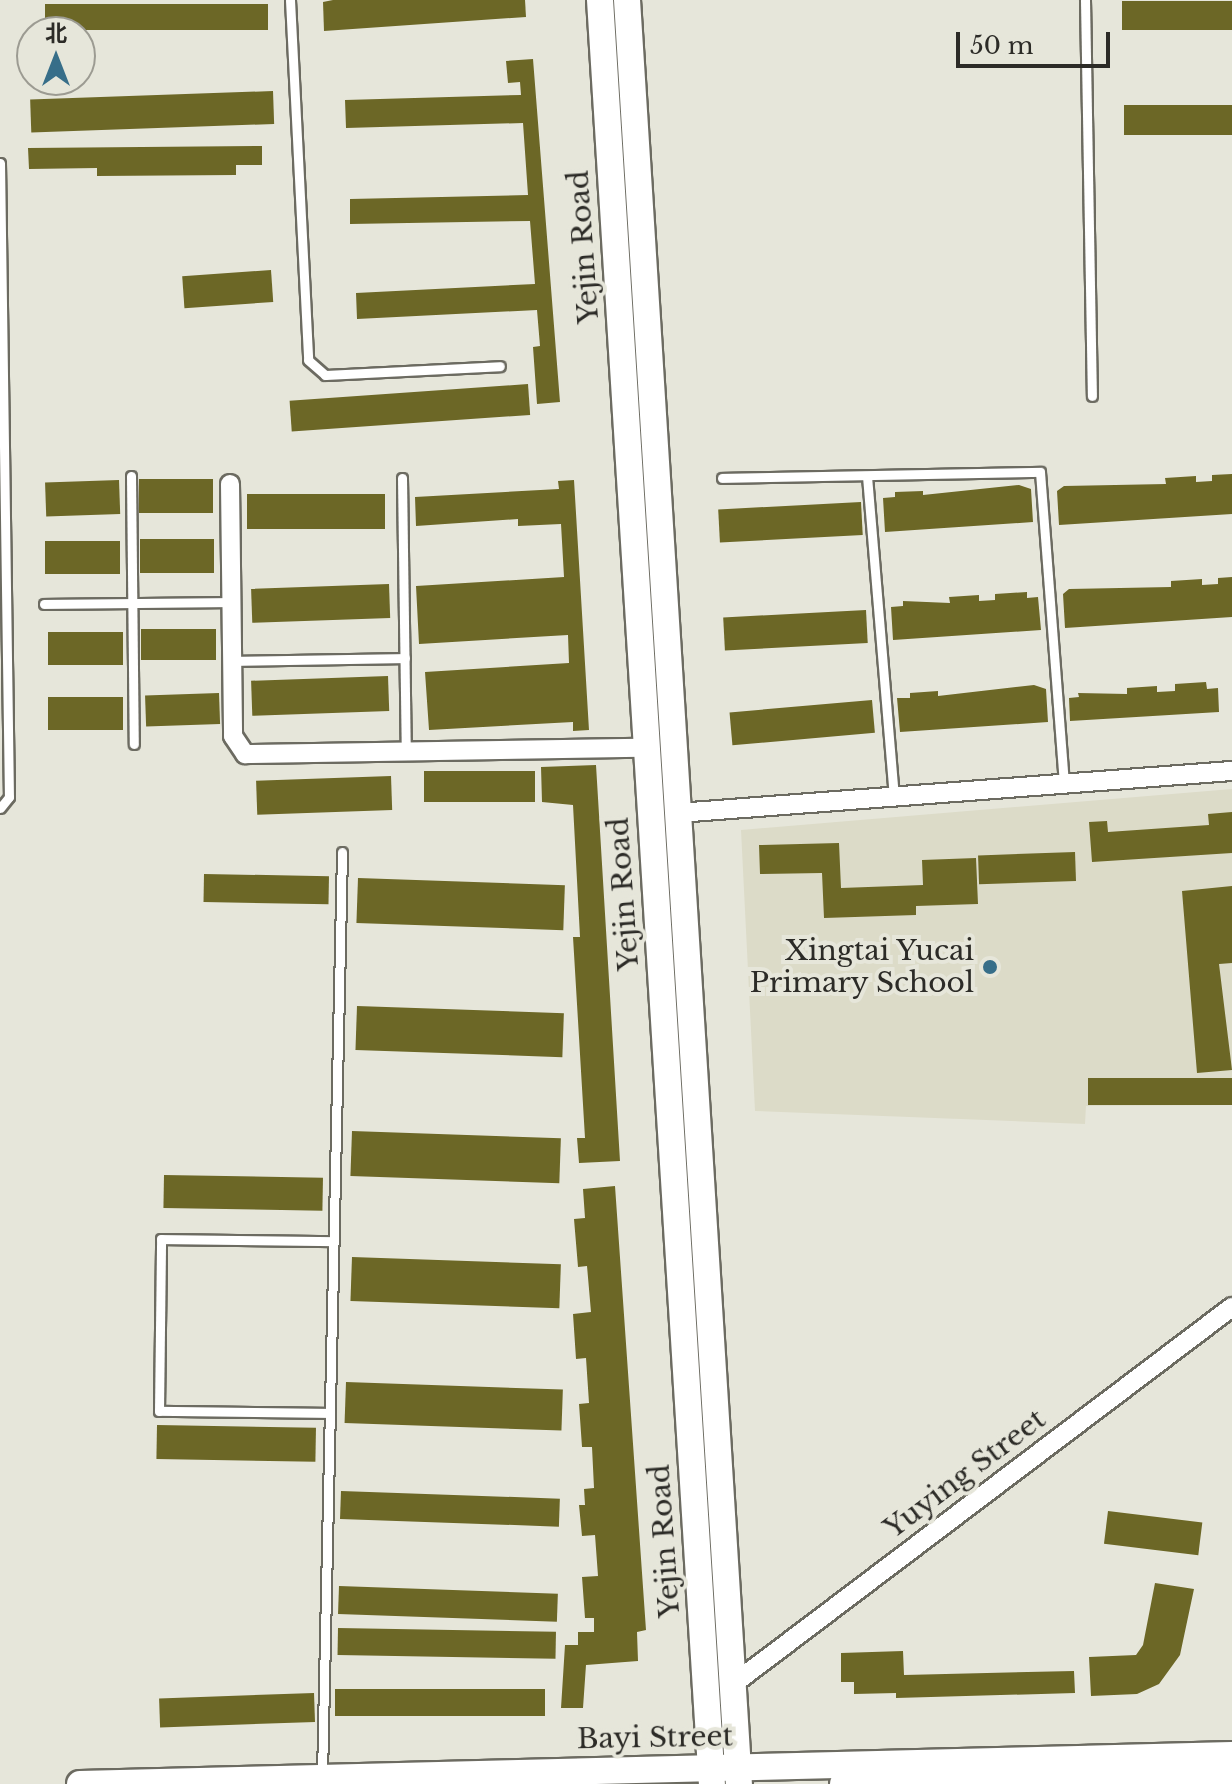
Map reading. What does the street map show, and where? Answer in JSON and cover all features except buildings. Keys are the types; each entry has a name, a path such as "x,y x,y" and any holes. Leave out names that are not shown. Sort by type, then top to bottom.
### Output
{"street":[{"name":"Yejin Road","path":"600,0 712,1776"},
{"name":"Yejin Road","path":"627,0 738,1776"},
{"path":"230,484 233,736 245,754 647,748"},
{"path":"678,813 1232,771"},
{"name":"Yuying Street","path":"732,1685 1232,1307"},
{"name":"Bayi Street","path":"80,1784 322,1778 738,1776 1232,1755"},
{"path":"843,1784 1232,1774"}],"lane":[{"path":"290,0 308,360 325,375 500,366"},
{"path":"1085,0 1092,396"},
{"path":"0,163 9,797 0,808"},
{"path":"722,478 1040,472 1064,783"},
{"path":"131,476 134,744"},
{"path":"867,476 894,796"},
{"path":"402,478 406,753"},
{"path":"44,604 232,602"},
{"path":"232,661 405,658"},
{"path":"322,1778 342,852"},
{"path":"330,1413 159,1411 161,1239 334,1241"}],"shaded area":[{"name":"Xingtai Yucai Primary School","path":"1232,789 1232,1105 1086,1106 1085,1124 755,1111 741,830"}],"place":[{"name":"Xingtai Yucai Primary School","path":"990,967"}]}
